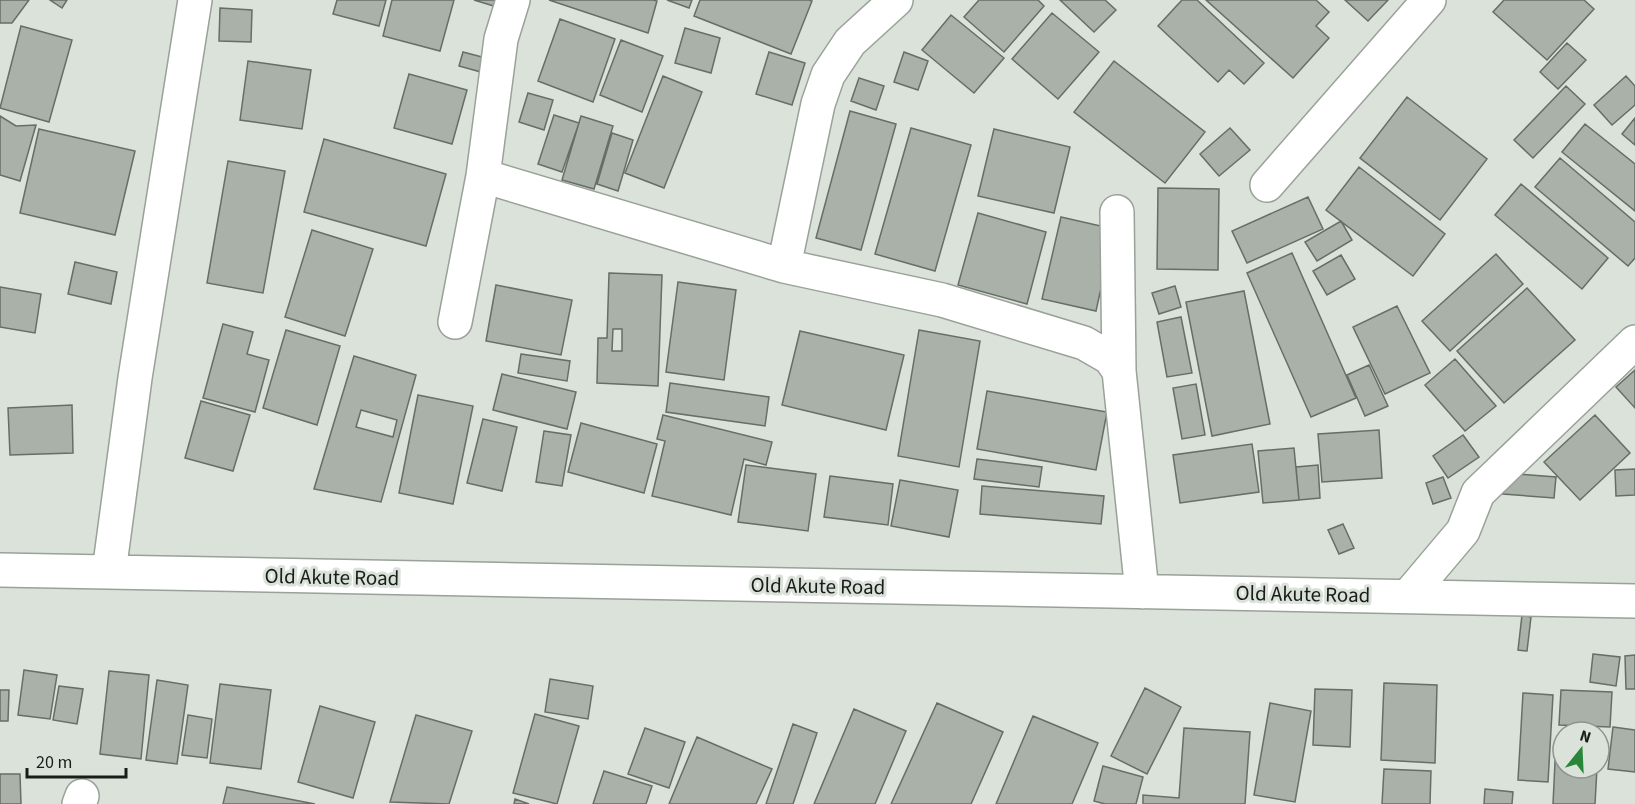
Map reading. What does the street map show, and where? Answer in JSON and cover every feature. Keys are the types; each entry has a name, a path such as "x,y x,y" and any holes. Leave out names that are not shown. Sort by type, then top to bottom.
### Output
{"street":[{"path":"109,572 135,378 195,0"},
{"path":"455,322 483,176 501,39 513,0"},
{"path":"784,266 818,104 828,75 850,42 896,0"},
{"path":"1267,185 1429,0"},
{"path":"483,176 784,266 942,300 1074,340 1099,349 1110,358 1119,371"},
{"path":"1117,212 1119,371 1142,592"},
{"path":"1409,595 1463,531 1478,493 1635,342"},
{"name":"Old Akute Road","path":"0,570 1635,601"}],"building":[{"path":"0,0 29,0 12,23 0,23"},
{"path":"50,0 67,0 62,8"},
{"path":"337,0 386,0 379,26 333,14"},
{"path":"392,0 454,0 440,51 383,36"},
{"path":"474,0 499,0 497,7"},
{"path":"549,0 653,0 657,1 648,33"},
{"path":"667,0 692,0 689,8"},
{"path":"700,0 812,1 791,54 694,16"},
{"path":"979,0 1038,0 1044,6 1004,52 964,17"},
{"path":"1060,0 1105,0 1116,10 1094,32"},
{"path":"1182,0 1197,0 1264,63 1244,84 1229,70 1218,82 1158,26"},
{"path":"1206,0 1316,0 1329,12 1316,26 1329,38 1293,78"},
{"path":"1345,0 1388,0 1368,21"},
{"path":"1504,0 1584,0 1594,9 1547,60 1493,12"},
{"path":"220,8 252,10 251,42 219,41"},
{"path":"1052,13 1099,52 1058,99 1012,59"},
{"path":"951,15 1004,58 974,93 922,50"},
{"path":"560,19 615,39 593,102 538,81"},
{"path":"21,26 72,40 49,122 0,108"},
{"path":"685,28 720,38 711,73 675,63"},
{"path":"621,40 663,56 642,112 600,95"},
{"path":"1567,43 1586,60 1558,89 1540,72"},
{"path":"463,52 486,58 481,72 459,66"},
{"path":"769,52 805,63 792,105 756,94"},
{"path":"904,52 928,61 918,90 894,82"},
{"path":"248,61 311,70 302,129 240,120"},
{"path":"1114,61 1205,132 1165,183 1074,112"},
{"path":"409,74 467,90 452,144 394,128"},
{"path":"663,76 702,92 664,188 625,173"},
{"path":"1626,76 1635,86 1635,105 1612,125 1594,105"},
{"path":"859,78 884,86 876,110 851,101"},
{"path":"1566,86 1585,104 1533,158 1514,140"},
{"path":"528,93 553,100 544,130 519,122"},
{"path":"1407,97 1487,159 1440,220 1360,158"},
{"path":"850,111 896,124 861,250 816,238"},
{"path":"554,115 579,123 562,172 538,164"},
{"path":"0,116 16,126 36,125 20,181 0,175"},
{"path":"581,116 613,126 594,189 562,180"},
{"path":"1635,118 1635,145 1622,134"},
{"path":"1585,124 1635,164 1635,211 1562,152"},
{"path":"911,128 971,145 935,271 875,254"},
{"path":"1230,128 1250,150 1219,176 1200,154"},
{"path":"39,129 135,151 115,235 20,213"},
{"path":"994,129 1070,147 1054,213 978,196"},
{"path":"612,133 633,140 618,191 597,184"},
{"path":"324,139 446,174 426,246 304,212"},
{"path":"1560,158 1635,222 1635,258 1628,266 1535,187"},
{"path":"228,161 285,171 263,293 207,283"},
{"path":"1359,167 1445,234 1413,276 1326,210"},
{"path":"1521,184 1608,258 1582,289 1495,215"},
{"path":"1158,188 1219,189 1218,270 1157,269"},
{"path":"1308,197 1323,229 1247,263 1232,231"},
{"path":"978,213 1046,232 1027,304 958,285"},
{"path":"1061,217 1114,229 1096,311 1042,299"},
{"path":"1341,221 1352,240 1317,261 1305,242"},
{"path":"312,230 373,249 345,336 285,317"},
{"path":"1292,253 1356,398 1311,417 1247,273"},
{"path":"1496,254 1523,284 1450,351 1422,321"},
{"path":"1341,255 1355,279 1327,295 1313,271"},
{"path":"75,262 117,272 111,304 68,294"},
{"path":"609,273 662,275 658,386 597,383 598,338 607,338","holes":["613,329 622,329 622,351 612,351"]},
{"path":"678,282 736,290 724,380 666,372"},
{"path":"496,285 572,300 561,355 486,341"},
{"path":"1175,286 1181,307 1159,314 1152,293"},
{"path":"0,287 41,294 35,333 0,327"},
{"path":"1527,288 1575,340 1504,403 1457,351"},
{"path":"1244,291 1270,424 1212,436 1186,302"},
{"path":"1397,306 1430,373 1385,394 1353,327"},
{"path":"1181,317 1192,373 1167,377 1157,322"},
{"path":"223,324 253,332 247,354 269,360 255,412 203,398"},
{"path":"286,330 340,346 317,425 263,408"},
{"path":"919,330 980,341 959,467 898,456"},
{"path":"800,331 904,355 886,430 782,405"},
{"path":"521,354 570,361 567,381 518,373"},
{"path":"354,356 416,375 381,502 314,489","holes":["361,410 397,420 393,437 356,427"]},
{"path":"1455,359 1496,406 1465,431 1425,385"},
{"path":"1369,365 1388,406 1365,416 1347,375"},
{"path":"1635,370 1635,408 1616,387"},
{"path":"502,374 576,392 567,429 493,410"},
{"path":"670,383 769,397 765,426 666,412"},
{"path":"1196,384 1205,435 1182,439 1173,388"},
{"path":"987,391 1107,412 1096,470 977,449"},
{"path":"418,395 473,406 453,504 399,493"},
{"path":"201,401 250,415 233,471 185,458"},
{"path":"72,405 73,453 10,455 8,408"},
{"path":"663,415 772,442 766,465 744,459 731,515 652,496 665,441 657,439"},
{"path":"1595,415 1630,453 1580,500 1544,462"},
{"path":"483,419 517,427 502,491 467,483"},
{"path":"581,423 657,444 644,493 568,472"},
{"path":"1379,430 1382,478 1322,482 1318,434"},
{"path":"544,431 571,435 562,486 536,482"},
{"path":"1463,435 1479,457 1448,478 1433,456"},
{"path":"1252,444 1259,492 1180,503 1173,455"},
{"path":"1294,448 1299,500 1263,503 1258,451"},
{"path":"977,459 1042,467 1039,487 974,479"},
{"path":"746,465 816,474 808,531 738,522"},
{"path":"1318,465 1320,498 1299,500 1296,467"},
{"path":"1635,469 1635,495 1616,496 1615,470"},
{"path":"1505,473 1556,477 1554,498 1503,494"},
{"path":"830,476 893,484 888,525 824,517"},
{"path":"1443,477 1451,498 1433,504 1426,483"},
{"path":"900,480 958,490 949,537 891,526"},
{"path":"982,486 1104,496 1101,524 980,514"},
{"path":"1343,524 1354,548 1339,554 1328,530"},
{"path":"1522,615 1531,617 1527,651 1518,650"},
{"path":"1593,654 1620,657 1616,686 1590,682"},
{"path":"1635,655 1635,689 1626,689 1625,656"},
{"path":"24,670 57,675 50,719 18,715"},
{"path":"109,671 149,675 141,759 100,754"},
{"path":"550,679 593,686 588,719 545,712"},
{"path":"157,680 188,685 177,764 146,760"},
{"path":"1384,683 1437,685 1435,763 1381,760"},
{"path":"220,684 271,690 261,769 210,763"},
{"path":"59,686 83,689 77,724 53,720"},
{"path":"1145,688 1181,707 1147,774 1111,756"},
{"path":"1315,689 1352,690 1350,747 1313,745"},
{"path":"0,690 9,690 8,721 0,721"},
{"path":"1561,690 1612,692 1610,720 1559,720"},
{"path":"1523,693 1553,695 1548,782 1518,780"},
{"path":"937,703 1003,732 971,804 891,804"},
{"path":"1270,703 1311,711 1295,802 1254,795"},
{"path":"320,706 375,722 353,798 298,782"},
{"path":"854,709 906,731 875,804 814,804"},
{"path":"535,714 579,726 557,804 513,793"},
{"path":"188,715 212,719 207,758 182,755"},
{"path":"416,715 472,731 449,804 390,802"},
{"path":"1033,716 1098,743 1072,804 996,804"},
{"path":"793,724 817,733 793,804 766,804"},
{"path":"1613,727 1635,730 1635,772 1611,769"},
{"path":"645,728 685,742 669,788 628,774"},
{"path":"1184,728 1250,732 1245,804 1143,804 1143,795 1179,798"},
{"path":"697,737 772,769 756,804 669,804"},
{"path":"1103,766 1143,777 1136,804 1105,804 1094,801"},
{"path":"1384,769 1431,771 1430,804 1382,804"},
{"path":"604,771 652,786 646,804 593,804"},
{"path":"0,774 20,774 21,804 0,804"},
{"path":"1554,780 1596,780 1595,804 1553,804"},
{"path":"227,787 315,804 223,804"},
{"path":"1485,789 1513,792 1512,804 1484,804"},
{"path":"515,799 529,804 514,804"}]}
